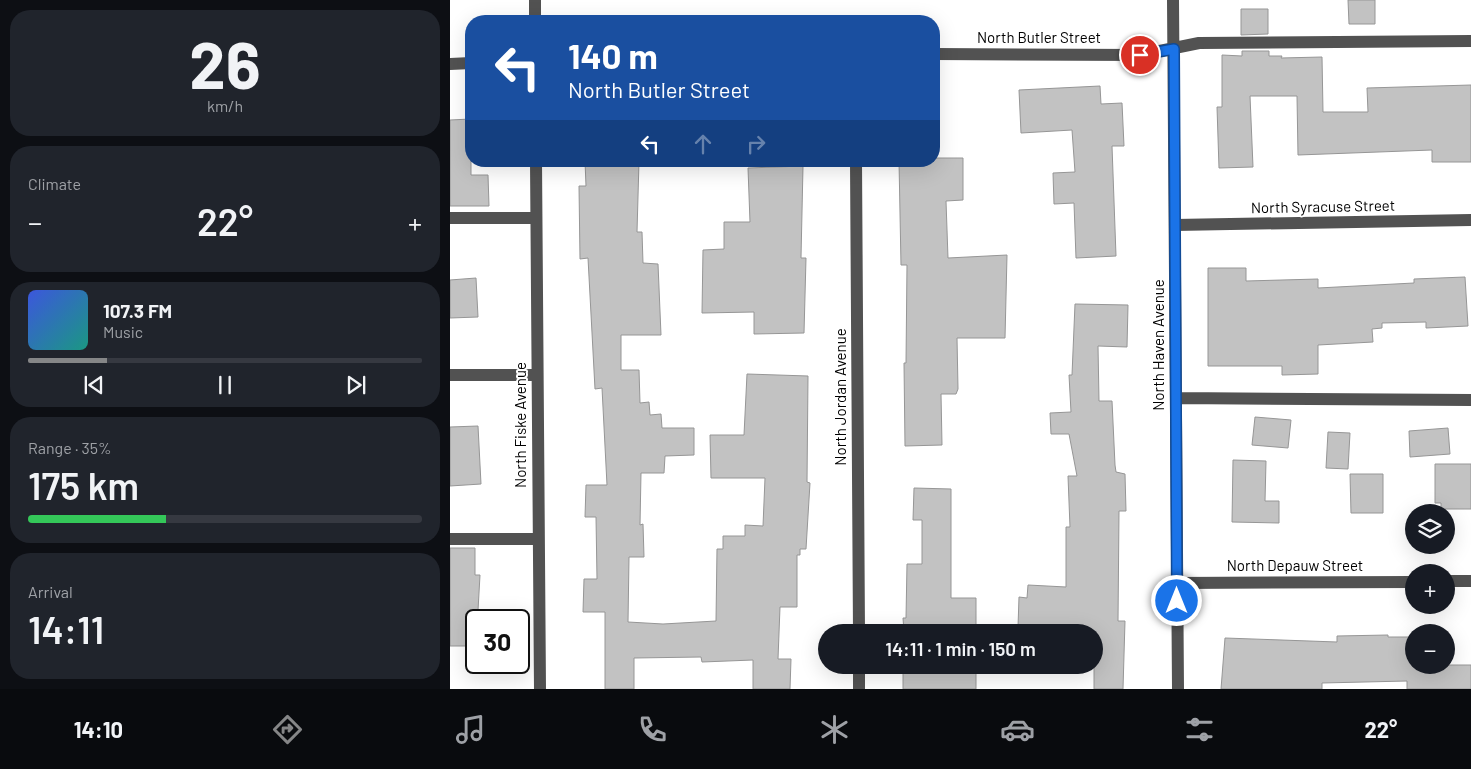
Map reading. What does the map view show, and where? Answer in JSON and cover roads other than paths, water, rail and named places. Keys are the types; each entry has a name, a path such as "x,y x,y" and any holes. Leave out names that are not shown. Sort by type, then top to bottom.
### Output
{"street":[{"path":"535,0 535,15"},
{"name":"North Haven Avenue","path":"1173,0 1178,689"},
{"name":"North Butler Street","path":"940,54 1140,55 1199,43 1471,41"},
{"path":"450,64 465,63"},
{"name":"North Fiske Avenue","path":"536,167 537,539 540,689"},
{"name":"North Jordan Avenue","path":"856,167 859,624"},
{"path":"450,218 536,218"},
{"name":"North Syracuse Street","path":"1175,225 1471,220"},
{"path":"450,375 537,375"},
{"path":"1176,398 1471,400"},
{"path":"450,539 537,539"},
{"path":"1455,581 1471,581"},
{"name":"North Depauw Street","path":"1177,583 1405,582"},
{"path":"859,674 859,689"}]}
